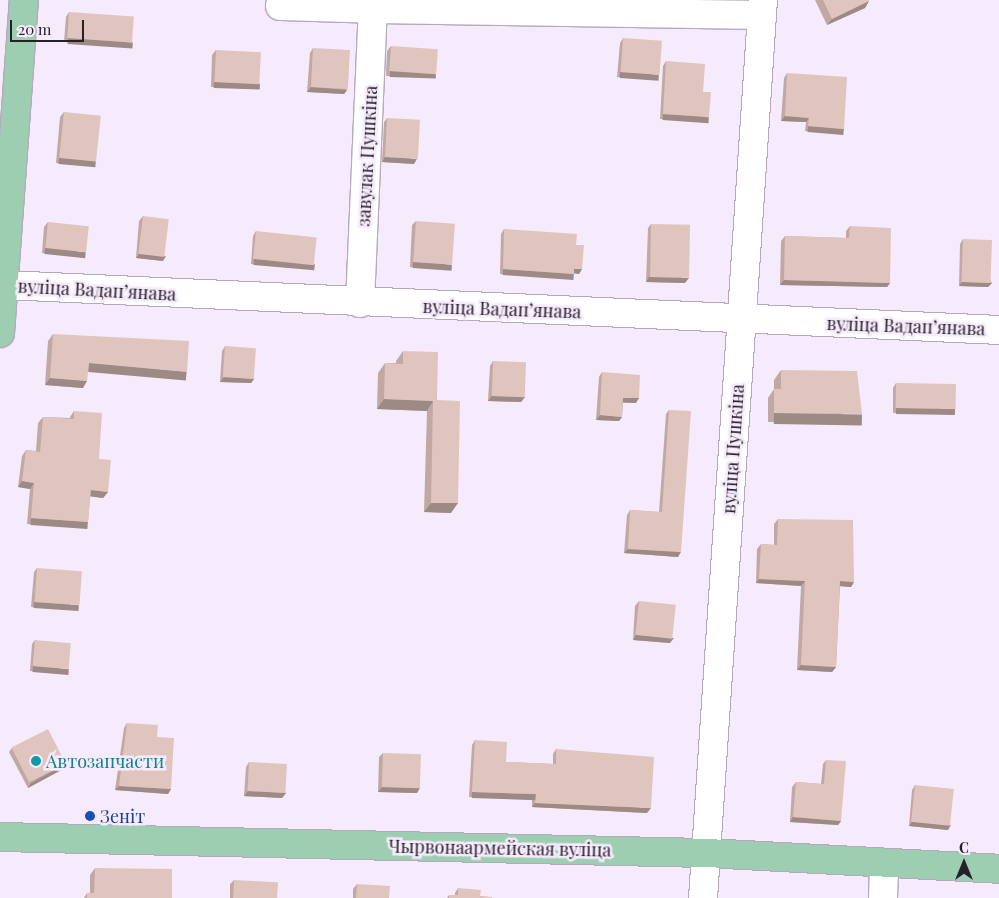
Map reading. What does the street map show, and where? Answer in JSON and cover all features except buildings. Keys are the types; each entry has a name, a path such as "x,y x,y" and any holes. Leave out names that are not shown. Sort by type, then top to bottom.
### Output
{"main road":[{"path":"0,333 5,285 24,0"},
{"name":"Чырвонаармейская вуліца","path":"0,837 707,853 999,869"}],"street":[{"path":"280,6 373,9 762,8"},
{"name":"вуліца Пушкіна","path":"703,898 762,8"},
{"name":"завулак Пушкіна","path":"360,303 373,9"},
{"name":"вуліца Вадапʼянава","path":"5,285 360,303 999,330"},
{"path":"883,898 884,863"}],"place":[{"name":"Автозапчасти","path":"36,761"},
{"name":"Зеніт","path":"90,816"}]}
